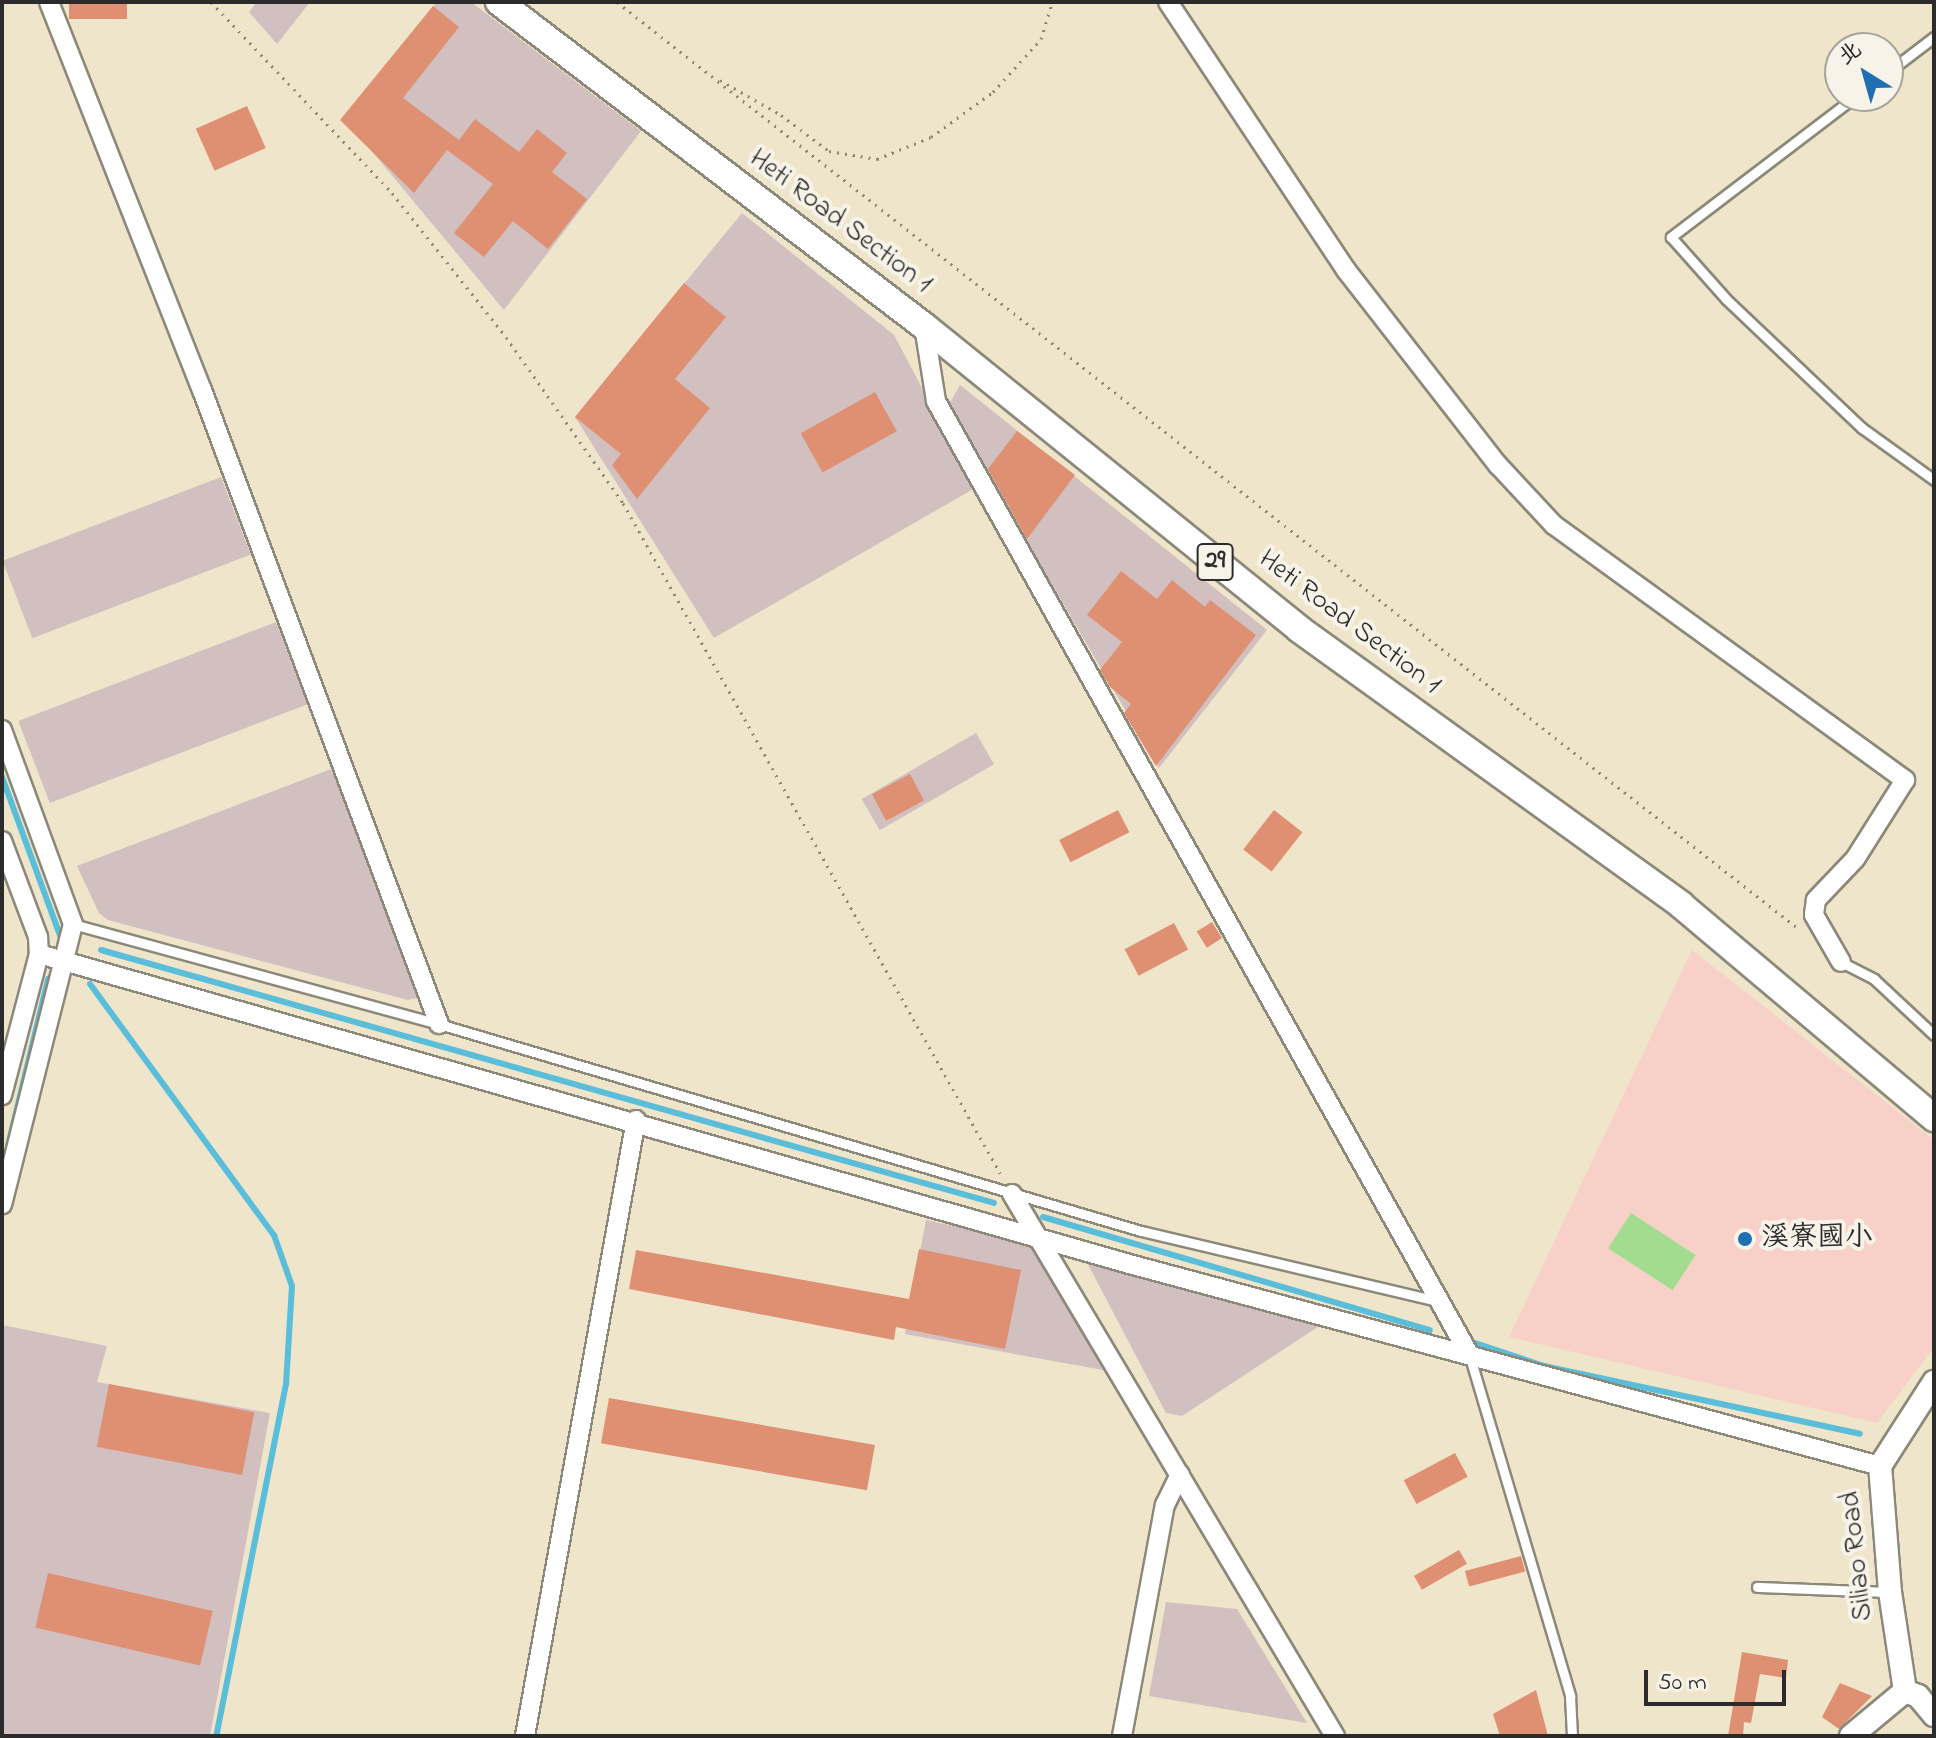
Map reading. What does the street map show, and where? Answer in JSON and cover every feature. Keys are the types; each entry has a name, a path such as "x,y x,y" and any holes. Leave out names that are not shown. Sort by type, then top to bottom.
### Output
{"main road":[{"name":"Heti Road Section 1","path":"499,2 924,326 1299,629 1681,905 1934,1118"}],"street":[{"path":"49,2 202,390 439,1024"},
{"path":"1168,2 1346,270 1498,465 1535,505 1653,601 1905,780 1855,859 1816,900 1814,915 1841,962"},
{"path":"924,326 936,401 1444,1302 1469,1354"},
{"path":"2,730 73,924 2,1204"},
{"path":"2,841 38,937 39,954 2,1095"},
{"path":"39,954 1035,1234 1880,1466"},
{"path":"525,1736 636,1120"},
{"path":"1012,1194 1335,1736"},
{"name":"Siliao Road","path":"1919,1693 1890,1592 1880,1466 1934,1382"},
{"path":"1122,1736 1165,1505 1180,1474"},
{"path":"1851,1736 1919,1693 1934,1715"}],"lane":[{"path":"1904,60 1934,37"},
{"path":"1835,112 1671,237 1726,299 1862,428 1934,480"},
{"path":"73,924 439,1024 1141,1231 1444,1302"},
{"path":"1841,962 1874,979 1934,1035"},
{"path":"1469,1354 1570,1696 1572,1736"},
{"path":"1757,1587 1890,1592"}],"path":[{"path":"211,2 392,193 506,337 623,503 1012,1194"},
{"path":"617,2 1807,936"},
{"path":"709,74 781,115 829,151 877,159 931,137 993,92 1041,39 1052,2"}],"shaded area":[{"path":"257,2 310,2 277,44 249,12"},
{"path":"437,2 471,2 641,131 504,310 345,119"},
{"path":"742,213 894,335 975,488 714,638 575,417"},
{"path":"960,385 1267,630 1159,768 948,406"},
{"path":"221,477 251,554 32,638 3,561"},
{"path":"276,622 308,704 50,803 18,721"},
{"path":"976,733 994,764 880,830 862,799"},
{"path":"331,769 421,997 408,1000 108,920 99,913 77,866"},
{"name":"溪寮國小","path":"1692,950 1934,1140 1934,1347 1877,1423 1509,1337"},
{"path":"926,1220 1033,1243 1103,1370 905,1334"},
{"path":"1083,1255 1324,1323 1182,1416 1166,1413"},
{"path":"2,1325 107,1346 97,1382 270,1413 210,1736 2,1736"},
{"path":"1166,1602 1237,1609 1307,1723 1149,1696"}],"green space":[{"path":"1631,1213 1696,1255 1673,1290 1608,1248"}],"building":[{"path":"69,2 127,2 127,19 69,19"},
{"path":"433,6 459,27 403,98 459,140 475,119 519,152 537,129 567,153 552,172 587,199 548,249 513,221 484,257 454,233 493,184 447,150 414,193 340,120"},
{"path":"247,106 266,148 215,171 196,129"},
{"path":"684,283 726,317 675,379 710,408 637,499 612,465 621,454 575,417"},
{"path":"875,392 897,431 822,473 801,433"},
{"path":"1017,431 1075,475 1027,539 988,469"},
{"path":"1121,571 1157,599 1172,580 1205,607 1210,600 1256,635 1156,766 1124,713 1131,704 1110,687 1100,670 1122,642 1087,615"},
{"path":"910,774 924,800 886,821 872,794"},
{"path":"1118,810 1129,832 1071,862 1059,840"},
{"path":"1274,810 1302,832 1272,872 1243,849"},
{"path":"1212,922 1222,938 1207,948 1197,932"},
{"path":"1174,923 1188,949 1139,976 1125,949"},
{"path":"919,1249 1021,1270 1005,1349 896,1327 894,1340 629,1289 636,1250 909,1299"},
{"path":"109,1384 254,1412 242,1475 97,1447"},
{"path":"609,1398 875,1445 867,1490 601,1443"},
{"path":"1455,1453 1468,1477 1416,1504 1404,1480"},
{"path":"1459,1550 1467,1564 1422,1590 1414,1576"},
{"path":"1521,1556 1525,1571 1469,1586 1465,1571"},
{"path":"48,1573 213,1611 200,1666 35,1628"},
{"path":"1742,1652 1788,1660 1786,1678 1760,1674 1751,1723 1744,1722 1743,1736 1728,1736"},
{"path":"1840,1683 1872,1696 1839,1729 1822,1717"},
{"path":"1536,1690 1548,1736 1500,1736 1493,1714"}],"waterway":[{"path":"2,777 61,938"},
{"path":"101,950 994,1203"},
{"path":"8,1146 48,979"},
{"path":"90,984 274,1235 292,1286 286,1384 216,1736"},
{"path":"1043,1217 1430,1330"},
{"path":"1472,1342 1544,1366 1860,1434"}],"place":[{"name":"溪寮國小","path":"1745,1239"}]}
